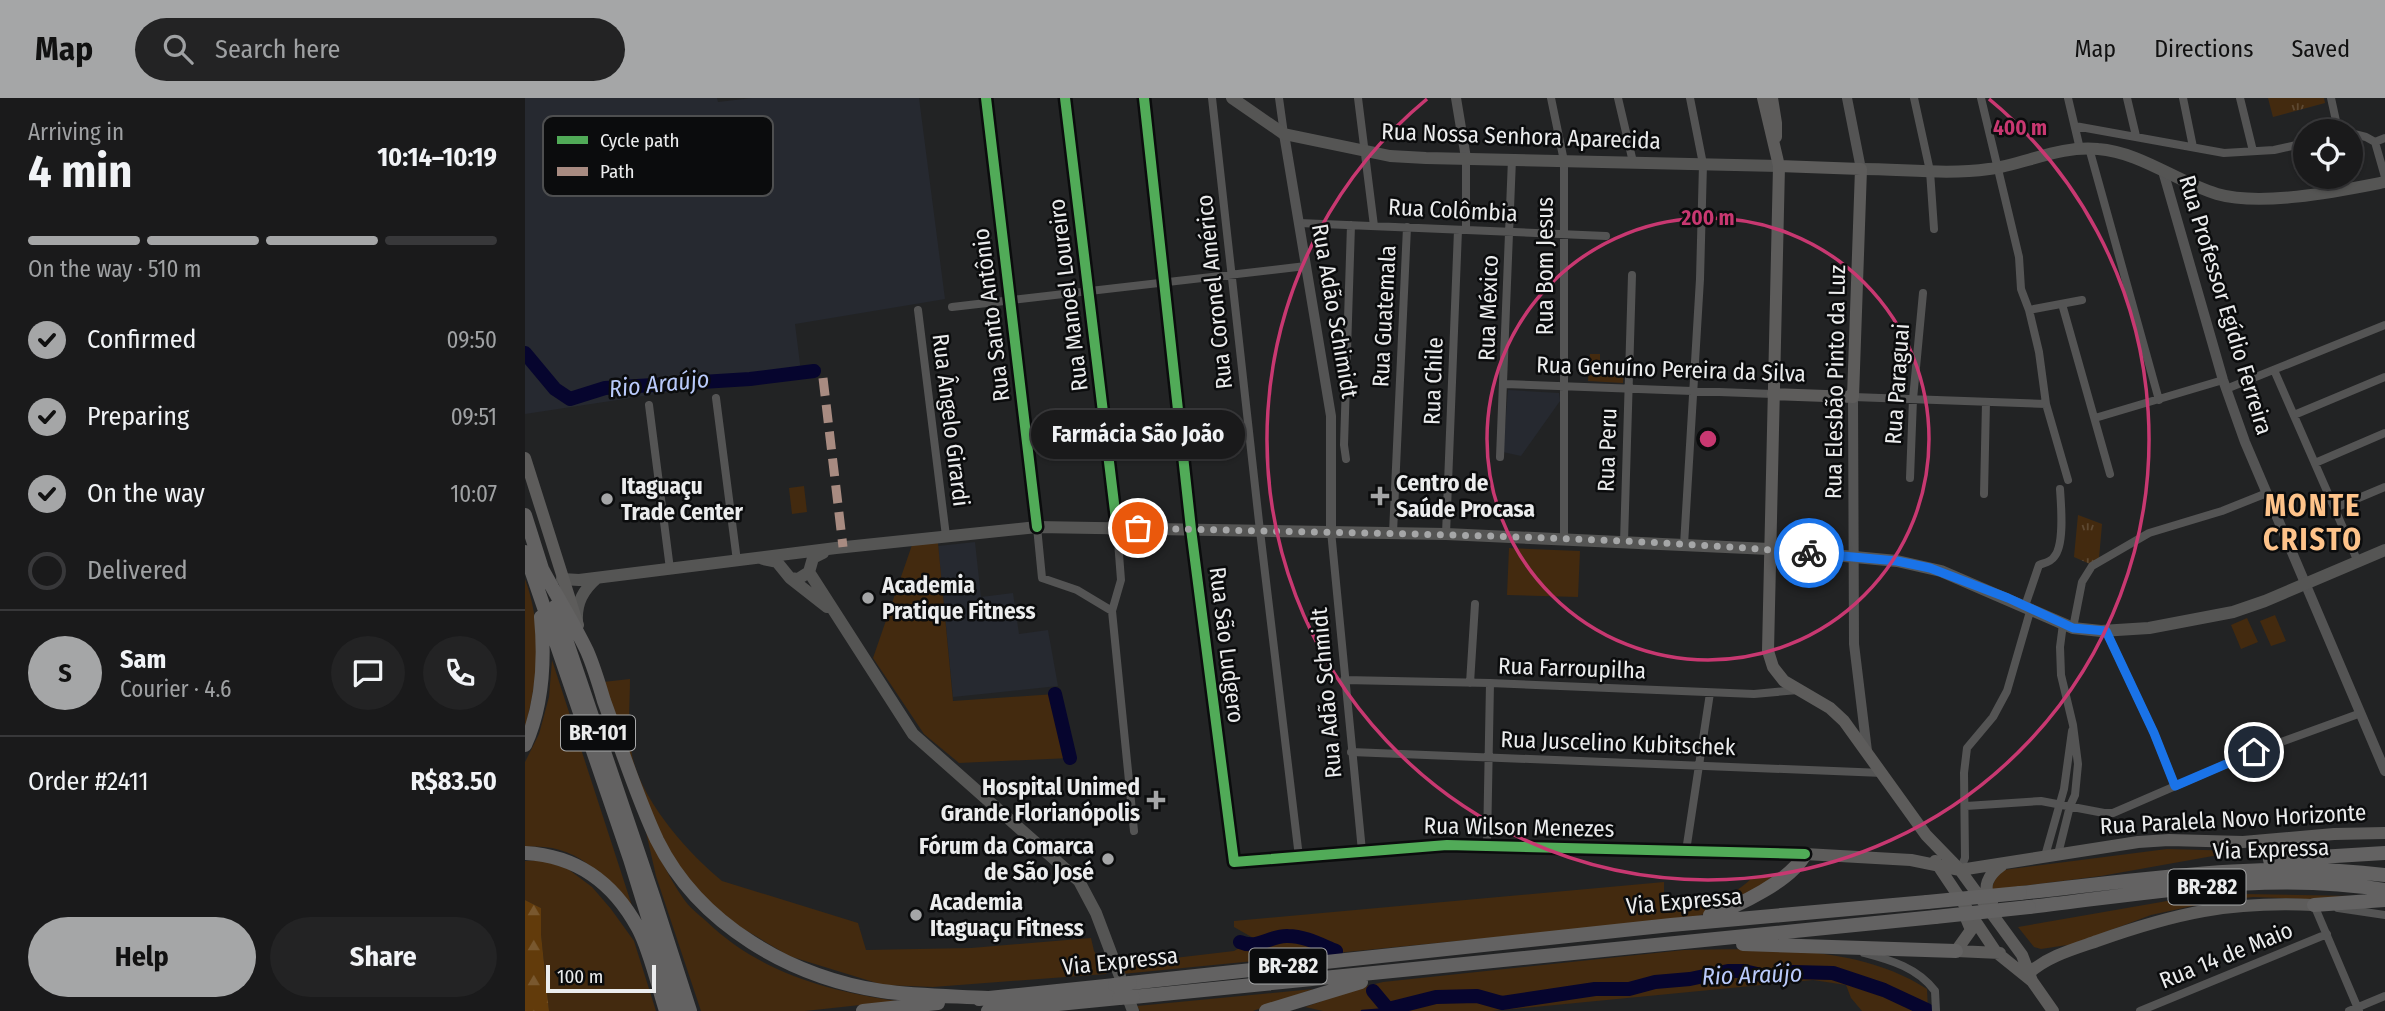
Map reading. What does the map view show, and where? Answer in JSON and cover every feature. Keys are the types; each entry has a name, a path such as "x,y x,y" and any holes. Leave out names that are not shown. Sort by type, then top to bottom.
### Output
{"highway":[{"name":"BR-101","path":"525,515 655,899 690,1011"},
{"name":"BR-101","path":"525,552 630,859 677,1011"},
{"path":"541,567 587,652 658,841 672,866 701,903 740,934 785,961 856,986 990,1008"},
{"path":"525,745 536,713 542,670 543,637 538,592"},
{"path":"627,763 655,899"},
{"path":"525,853 570,861 610,890 639,930 666,1011"},
{"path":"2218,872 2272,859 2385,853"},
{"path":"1671,925 1742,903 1771,886 1805,854"},
{"name":"Via Expressa","path":"1126,995 1671,925 2218,872 2287,868 2348,870 2385,875"},
{"name":"Via Expressa","path":"990,1008 1400,972 2265,883 2324,883 2385,890"},
{"path":"2314,905 2385,900"},
{"path":"1697,942 1956,951"},
{"path":"1266,1011 1400,972"},
{"path":"863,1011 990,1008"}],"main road":[{"name":"Rua Nossa Senhora Aparecida","path":"1232,98 1284,134 1414,158 1779,166"},
{"path":"1763,98 1772,124 1779,166 1768,651 1778,675 1798,691 1838,715 1926,835 1960,870 2004,931 2026,956"},
{"path":"1772,98 1772,124"},
{"name":"Rua Professor Egídio Ferreira","path":"1779,166 1930,171 1997,167 2084,148 2120,153 2163,172"},
{"name":"Rua Elesbão Pinto da Luz","path":"1853,397 1861,169"},
{"path":"2163,172 2206,190 2234,197 2339,191 2385,179"},
{"name":"Rua Genuíno Pereira da Silva","path":"1773,394 1853,397"},
{"path":"525,458 587,652"},
{"path":"562,579 579,580 836,548 1037,527 1446,534 1769,549 1897,561 1941,571 2068,626 2106,631 2165,625 2233,612 2385,550"},
{"path":"787,575 803,578 819,554 836,548"},
{"path":"794,553 805,556 833,611 899,715 918,739 1079,881 1096,913 1126,995"},
{"path":"787,575 784,562 794,553"},
{"path":"759,558 776,562 787,575 833,611"},
{"path":"577,621 576,610 580,598 597,578"},
{"path":"570,600 572,589 579,580"},
{"name":"Rua Paralela Novo Horizonte","path":"1960,870 2157,841 2253,842 2334,834 2385,833"},
{"path":"1926,835 1949,884 1996,952 2030,977 2053,1011"},
{"name":"Rua Wilson Menezes","path":"1805,854 1935,859 1960,870"},
{"path":"1911,860 1933,875 1969,922 1969,935 1956,951"},
{"path":"2003,865 1988,880 1986,890 2026,956 2030,977"},
{"path":"1949,884 1960,870"},
{"path":"1956,951 2026,956 2063,953 2186,913 2257,903 2314,905"},
{"path":"1996,952 2004,931"},
{"path":"2030,977 2063,953"}],"street":[{"name":"Rua Santo Antônio","path":"986,98 1042,578 1077,590 1112,611"},
{"name":"Rua Manoel Loureiro","path":"1065,98 1117,528 1121,574 1112,611 1134,831"},
{"name":"Rua São Ludgero","path":"1143,98 1191,529 1234,862"},
{"name":"Rua Coronel Américo","path":"1212,98 1299,857"},
{"name":"Rua Adão Schimidt","path":"1279,98 1331,416 1331,531"},
{"path":"1358,98 1374,226"},
{"path":"1456,98 1466,158"},
{"name":"Rua Bom Jesus","path":"1551,98 1564,161 1565,539"},
{"path":"1618,98 1633,162"},
{"path":"1684,545 1694,391 1703,164 1690,98"},
{"name":"Rua Elesbão Pinto da Luz","path":"1847,98 1861,169"},
{"path":"1914,98 1930,171 1934,229"},
{"path":"1981,98 2019,257 2021,289 2039,352 2046,404 2068,480"},
{"path":"2068,98 2074,126 2084,148 2159,400"},
{"path":"2127,98 2136,136"},
{"path":"2183,98 2193,146"},
{"path":"2240,98 2253,151"},
{"path":"2331,98 2336,119"},
{"path":"2074,126 2224,153 2274,150 2293,146"},
{"path":"2363,136 2375,142 2385,179"},
{"path":"2375,142 2385,138"},
{"name":"Rua Chile","path":"1446,534 1466,158"},
{"name":"Rua México","path":"1500,457 1512,159"},
{"name":"Rua Professor Egídio Ferreira","path":"2163,172 2225,385 2267,493 2361,713 2382,755 2385,771"},
{"name":"Rua Colômbia","path":"1299,223 1606,236"},
{"path":"1346,458 1344,445 1350,225"},
{"name":"Rua Guatemala","path":"1393,533 1407,227"},
{"path":"952,307 1306,266"},
{"name":"Rua Peru","path":"1624,542 1632,275"},
{"name":"Rua Paraguai","path":"1910,478 1913,399 1923,293"},
{"path":"2029,310 2082,300"},
{"path":"2062,304 2110,474"},
{"name":"Rua Ângelo Girardi","path":"918,310 946,536"},
{"path":"2095,418 2274,370 2385,325"},
{"path":"2274,370 2358,562"},
{"path":"2294,415 2385,377"},
{"name":"Rua Genuíno Pereira da Silva","path":"1505,384 1773,394"},
{"name":"Rua Elesbão Pinto da Luz","path":"1853,397 1854,644 1867,751"},
{"name":"Rua Genuíno Pereira da Silva","path":"1853,397 2046,404"},
{"path":"716,398 737,561"},
{"path":"1984,494 1986,402"},
{"path":"649,405 670,569"},
{"path":"1331,416 1345,415"},
{"path":"2315,463 2385,433"},
{"path":"2335,508 2385,487"},
{"path":"1960,870 1965,858 1964,773 1968,748 1993,717 2007,691 2039,565 2052,560 2057,553 2062,522 2060,489"},
{"path":"2051,855 2075,795 2078,764 2073,725 2061,675 2060,647 2082,582 2092,566 2149,533 2222,511 2267,493"},
{"name":"Rua Adão Schmidt","path":"1331,531 1361,851"},
{"path":"1470,683 1475,604"},
{"path":"2106,631 2154,733 2175,786"},
{"name":"Rua Farroupilha","path":"1344,680 1710,693 1798,691"},
{"path":"1487,845 1490,684"},
{"path":"1686,851 1710,693"},
{"path":"1966,806 2031,801 2059,803 2104,813 2124,810 2254,752 2361,713"},
{"path":"2051,855 2073,725"},
{"name":"Rua Juscelino Kubitschek","path":"1351,752 1883,773"},
{"name":"Rua Wilson Menezes","path":"1234,862 1435,845 1805,854"},
{"path":"2314,905 2385,915"},
{"path":"2314,905 2355,1010 2385,996"},
{"name":"Rua 14 de Maio","path":"2140,1011 2327,934"},
{"path":"1848,949 1889,960 1917,973 1935,991 1935,1011"}],"shaded area":[{"path":"525,98 717,98 718,102 752,98 919,98 945,299 795,324 801,372 525,414"},
{"path":"1508,390 1559,393 1560,401 1521,456 1503,452"},
{"path":"975,542 981,597 1013,593 1019,634 1048,630 1058,686 953,697 938,546"}],"green space":[{"path":"2268,98 2324,98 2325,103 2273,117"},
{"path":"1590,354 1600,354 1600,364 1624,366 1623,383 1588,381"},
{"path":"804,486 807,512 792,514 789,488"},
{"path":"2078,515 2102,524 2099,558 2090,564 2074,557"},
{"path":"938,543 953,701 1055,694 1070,758 959,763 924,734 873,658 912,545"},
{"path":"1509,548 1580,551 1578,597 1507,595"},
{"path":"525,579 531,597 537,653 525,728"},
{"path":"2275,615 2286,641 2271,646 2260,621"},
{"path":"2247,618 2258,642 2241,649 2231,625"},
{"path":"552,660 636,918 614,889 590,866 576,857 561,850 525,847 525,762 539,734 549,697"},
{"path":"630,679 630,746 645,790 667,824 722,881 858,923 866,950 971,948 1091,938 1094,951 1108,971 1106,974 933,987 883,985 789,956 742,928 716,910 689,882 655,829 603,682"},
{"path":"646,832 688,904 748,954 819,985 897,1001 805,1011 701,1011 656,876"},
{"path":"2167,849 2241,851 2101,876 1991,890 1996,877 2003,870"},
{"path":"541,860 568,869 592,887 611,909 634,941 656,1011 549,1011 541,908 525,900 525,861"},
{"path":"1779,875 1714,911 1691,918 1122,974 1132,963 1234,951 1255,939 1234,927 1234,921 1664,882 1664,900 1669,906 1692,906 1726,896 1754,876"},
{"path":"2242,894 2352,896 2306,899 2253,897 2211,902 2151,915 2074,944 2041,949 2034,947 2018,927 2167,901"},
{"path":"525,900 541,908 549,1011 525,1011"},
{"path":"1684,950 1809,952 1871,964 1900,974 1927,989 1928,1011 1862,1011 1851,998 1846,985 1813,980 1492,1011 1323,1011 1305,1007 1383,982"},
{"path":"1313,989 1253,1011 1140,1011 1137,1006"}],"waterway":[{"name":"Rio Araújo","path":"525,353 555,389 570,399 605,388 750,379 814,371"},
{"name":"Rio Araújo","path":"1055,694 1070,758"},
{"name":"Rio Araújo","path":"1240,942 1253,944 1282,936 1294,936 1336,951"},
{"name":"Rio Araújo","path":"1373,991 1388,1009 1436,997 1477,996 1502,1003 1595,989 1629,989 1655,982 1690,979 1728,971 1744,971 1770,977 1793,972 1833,973 1884,990 1927,1010"},
{"path":"1362,1011 1388,1009"}],"marked path":[{"path":"823,378 843,547"}],"cycle path":[{"path":"986,98 1037,527"},
{"path":"1065,98 1117,528"},
{"path":"1144,98 1191,529 1234,862 1447,845 1805,854"}],"way so far":[{"path":"1138,528 1446,534 1809,553"}],"place":[{"name":"Centro de Saúde Procasa","path":"1380,496"},
{"name":"Itaguaçu Trade Center","path":"607,499"},
{"name":"Farmácia São João","path":"1138,528"},
{"name":"Academia Pratique Fitness","path":"868,598"},
{"name":"Hospital Unimed Grande Florianópolis","path":"1156,800"},
{"name":"Fórum da Comarca de São José","path":"1108,859"},
{"name":"Academia Itaguaçu Fitness","path":"916,915"}],"district":[{"name":"MONTE CRISTO","path":"2313,523"}],"route":[{"path":"1809,553 1897,561 1930,568 2008,598 2073,628 2106,631 2154,733 2175,786 2254,752"}]}
